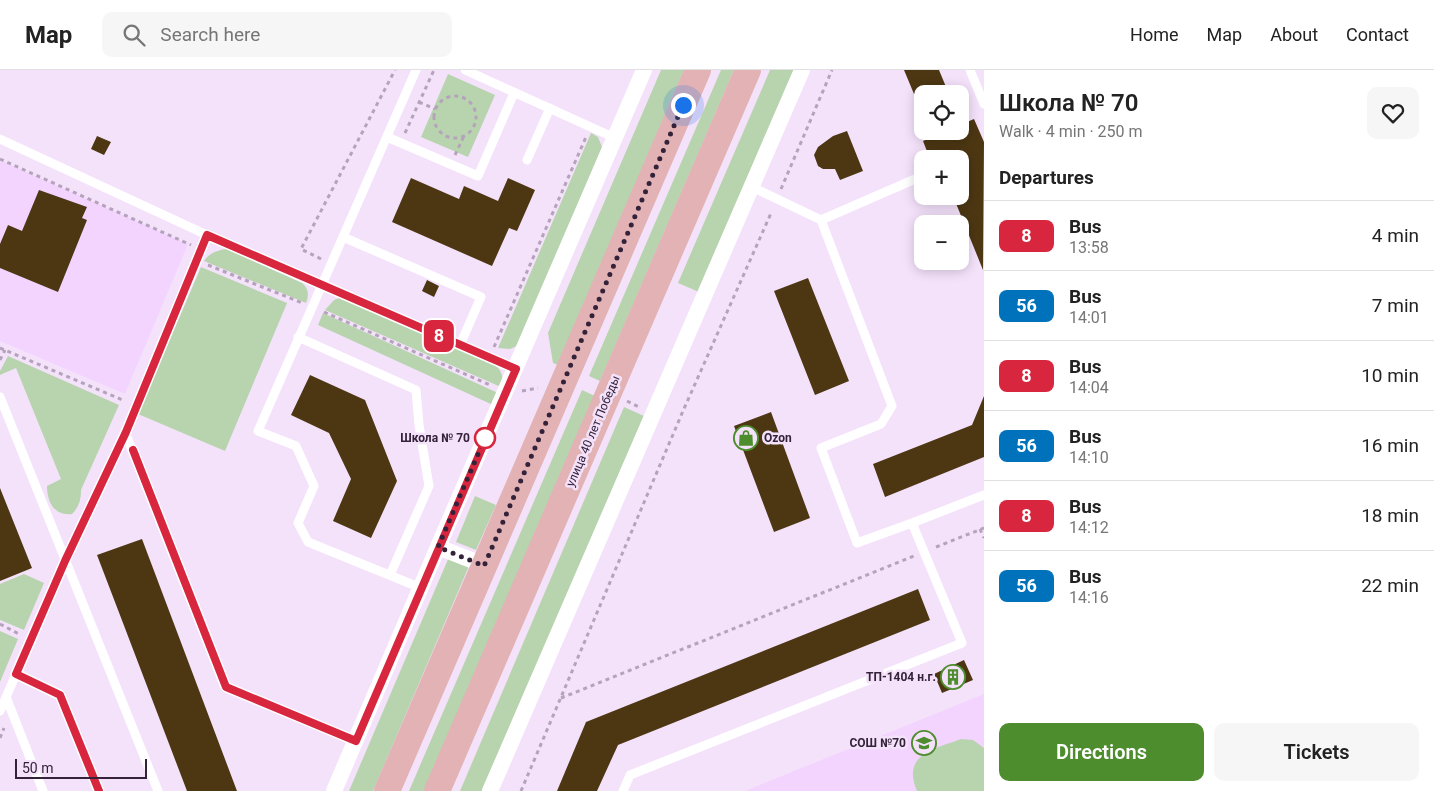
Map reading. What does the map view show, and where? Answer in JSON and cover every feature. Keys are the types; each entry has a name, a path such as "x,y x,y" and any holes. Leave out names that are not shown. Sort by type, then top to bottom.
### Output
{"main road":[{"path":"387,791 698,70"},
{"name":"улица 40 лет Победы","path":"436,791 748,70"}],"street":[{"path":"334,791 644,70"},
{"path":"490,791 802,70"},
{"path":"438,547 484,566"}],"lane":[{"path":"416,70 258,431 296,446 314,486 298,523 308,542 421,588"},
{"path":"465,70 615,138"},
{"path":"970,70 984,104"},
{"path":"387,137 478,176 514,93"},
{"path":"528,160 550,108"},
{"path":"0,139 207,235 516,369"},
{"path":"821,220 914,179"},
{"path":"752,186 821,220 892,406 881,424 821,448 857,543 984,494"},
{"path":"0,711 65,561 126,432 207,235"},
{"path":"343,237 481,297 460,345"},
{"path":"298,337 416,390 419,425 429,486 390,575"},
{"path":"0,397 158,791"},
{"path":"126,432 226,687 356,741"},
{"path":"623,791 630,775 962,643 912,523"},
{"path":"16,674 60,695 99,791"},
{"path":"6,697 43,791"}],"path":[{"path":"331,265 301,249 395,70"},
{"path":"521,791 683,411 832,70"},
{"path":"456,95 465,98 472,103 476,111 476,120 473,128 464,136 458,138 449,137 441,134 436,126 434,118 435,109 440,101 447,97 456,95"},
{"path":"419,102 435,109"},
{"path":"489,358 588,132"},
{"path":"451,164 464,136"},
{"path":"0,158 194,246 189,257 312,307 506,392 537,389"},
{"path":"0,348 125,401"},
{"path":"0,360 5,350"},
{"path":"122,410 129,392"},
{"path":"561,698 982,529 984,538"},
{"path":"0,624 24,636"}],"shaded area":[{"path":"0,162 4,162 188,244 125,394 0,341"},
{"name":"СОШ №70","path":"984,694 984,791 745,791"}],"green space":[{"path":"661,70 684,70 558,365 553,363 548,333"},
{"path":"721,70 734,70 600,381 589,376"},
{"path":"770,70 795,70 699,292 678,283"},
{"path":"448,74 495,95 468,157 421,137"},
{"path":"591,133 598,137 602,147 519,345 510,349 498,348"},
{"path":"227,249 302,283 308,292 306,303 204,261 214,252"},
{"path":"201,267 287,303 225,451 138,414"},
{"path":"344,298 493,364 502,374 501,387 325,310 334,300"},
{"path":"323,313 498,393 493,405 318,325"},
{"path":"8,356 119,405 81,490 78,506 72,514 61,513 50,502 47,486 61,479 16,368 0,375 0,371"},
{"path":"582,390 595,396 424,791 409,791"},
{"path":"624,407 644,416 484,791 460,791"},
{"path":"475,496 496,505 476,550 456,542"},
{"path":"449,557 469,566 373,791 349,791"},
{"path":"24,574 44,583 24,630 0,620 0,584"},
{"path":"0,631 18,639 0,682"},
{"path":"961,739 973,740 984,748 984,791 917,791 913,779 913,769 917,761 931,750"}],"building":[{"path":"904,70 939,70 945,85 914,85 914,94"},
{"path":"974,119 984,142 983,270 969,235 969,215 961,215 957,205 969,205 969,150 926,150 923,141 969,140 969,121"},
{"path":"847,131 863,171 840,180 835,169 823,169 818,166 814,155 818,147 833,136"},
{"path":"97,136 111,142 104,155 91,149"},
{"path":"411,178 459,199 464,186 498,201 508,178 535,190 517,231 509,228 492,266 392,222"},
{"path":"39,190 87,207 82,218 87,220 58,292 0,268 0,244 8,225 22,231"},
{"path":"808,278 849,381 815,395 774,291"},
{"path":"427,280 439,286 434,297 422,291"},
{"path":"310,375 365,400 397,481 371,538 333,521 351,479 329,433 291,415"},
{"path":"984,396 984,457 885,497 873,464 972,425"},
{"path":"771,412 810,518 774,532 734,426"},
{"path":"0,488 32,568 0,581"},
{"path":"142,539 237,791 187,791 97,555"},
{"path":"918,589 930,620 618,745 597,791 557,791 586,722"},
{"name":"ТП-1404 н.г.","path":"964,660 973,680 942,693 934,674"}],"bus line":[{"name":"8","path":"99,791 60,695 16,674 65,561 126,432 207,235 516,369 356,741 226,687 133,450"}],"place":[{"name":"Школа № 70","path":"485,438"},
{"name":"Ozon","path":"746,438"},
{"name":"ТП-1404 н.г.","path":"953,677"},
{"name":"СОШ №70","path":"924,743"}],"route":[{"path":"485,438 438,547 484,566 683,105"}]}
